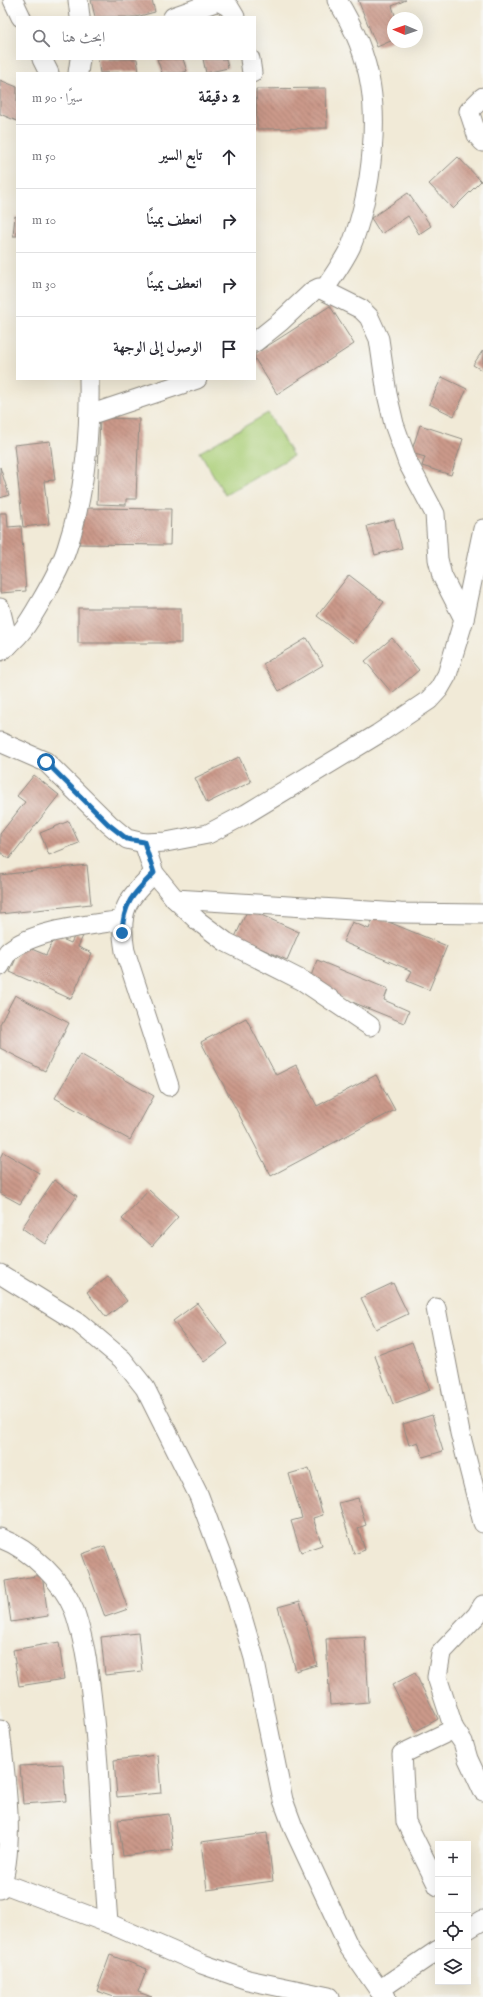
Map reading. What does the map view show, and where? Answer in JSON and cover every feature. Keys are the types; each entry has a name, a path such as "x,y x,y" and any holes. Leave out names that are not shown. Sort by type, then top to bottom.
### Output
{"street":[{"path":"12,0 20,16"},
{"path":"78,0 80,16"},
{"path":"324,290 350,246 359,223 367,188 374,140 375,116 366,60 352,24 337,0"},
{"path":"176,16 218,1 229,7 234,16"},
{"path":"42,60 48,72"},
{"path":"78,72 80,60"},
{"path":"250,60 252,72"},
{"path":"483,96 469,111 477,135 483,142"},
{"path":"256,341 280,322 313,291 319,288 361,309 369,317 379,339 387,394 394,424 408,463 435,514 438,560 442,576 464,619"},
{"path":"5,648 25,629 67,549 80,500 90,415 89,380"},
{"path":"90,415 193,380"},
{"path":"0,742 46,762 108,824 127,839 144,842 166,842 208,834 246,814 378,734 429,700 439,689 446,675 464,619 483,529"},
{"path":"0,608 5,648"},
{"path":"144,842 154,873 175,899 198,921 226,942 303,981 370,1026"},
{"path":"154,873 132,895 123,920 122,933 125,951 169,1086"},
{"path":"175,899 400,913 483,914"},
{"path":"0,966 7,953 26,942 50,933 123,920"},
{"path":"0,1274 79,1323 122,1358 144,1388 199,1496 235,1593 254,1658 284,1800 293,1827 349,1947 383,1994 435,1952"},
{"path":"436,1308 460,1433 483,1523"},
{"path":"0,1538 11,1542 39,1560 58,1584 74,1610 90,1678 96,1731 108,1923"},
{"path":"483,1605 477,1615 441,1653 437,1677 454,1729 463,1742 468,1759 483,1791"},
{"path":"435,1880 406,1822 402,1754 454,1729"},
{"path":"0,1730 7,1797 7,1860 1,1886 108,1923 202,1964 248,1980 329,1997"},
{"path":"471,1927 483,1920"}],"green space":[{"path":"268,413 293,456 225,495 200,452"}],"building":[{"path":"91,0 152,0 155,12 140,16 95,16"},
{"path":"358,0 406,0 392,6 394,12 387,12 387,43 377,47"},
{"path":"98,60 137,60 139,72 100,72"},
{"path":"157,60 183,60 187,71 184,72 162,72"},
{"path":"203,60 226,60 228,68 206,72"},
{"path":"0,80 16,87 16,121 0,114"},
{"path":"326,88 327,128 257,129 256,89"},
{"path":"458,157 481,181 453,209 429,184"},
{"path":"408,193 431,226 419,234 408,216 381,234 371,218"},
{"path":"15,216 16,236 13,236"},
{"path":"330,306 354,344 277,394 256,361 256,353"},
{"path":"483,350 483,371 473,365"},
{"path":"442,377 467,389 454,416 429,404"},
{"path":"100,418 139,419 136,499 126,499 126,505 97,504"},
{"path":"420,425 463,439 451,475 422,466 425,457 411,453"},
{"path":"50,441 55,480 44,481 49,524 23,527 14,445"},
{"path":"0,467 9,495 0,498"},
{"path":"79,508 171,509 170,545 79,544"},
{"path":"0,513 7,513 8,527 21,526 26,591 0,593"},
{"path":"394,519 402,548 375,555 367,526"},
{"path":"349,575 384,602 353,643 317,616"},
{"path":"78,608 181,608 181,643 78,643"},
{"path":"307,638 323,665 279,691 263,664"},
{"path":"392,638 419,670 392,693 365,661"},
{"path":"239,757 251,782 207,803 195,778"},
{"path":"34,775 59,795 9,859 0,852 0,834 25,802 17,796"},
{"path":"69,821 79,843 49,855 40,833"},
{"path":"87,865 91,904 0,914 0,875"},
{"path":"248,909 299,932 287,960 235,937"},
{"path":"374,916 447,946 429,990 407,981 412,971 343,942 352,922 369,929"},
{"path":"76,933 83,936 78,947 92,953 71,999 10,972 22,945 46,955 55,936 71,943"},
{"path":"317,960 388,989 384,1000 409,1011 404,1023 308,984"},
{"path":"15,995 69,1023 45,1071 0,1048 0,1024"},
{"path":"246,1018 276,1075 296,1065 317,1106 376,1075 395,1110 271,1176 201,1042"},
{"path":"80,1054 154,1096 130,1140 55,1098"},
{"path":"3,1152 39,1173 20,1204 0,1193 0,1158"},
{"path":"54,1180 77,1196 45,1244 22,1228"},
{"path":"149,1190 178,1217 152,1246 122,1219"},
{"path":"108,1276 127,1301 106,1317 87,1292"},
{"path":"393,1283 408,1314 376,1329 361,1298"},
{"path":"197,1303 228,1344 204,1362 173,1321"},
{"path":"412,1342 430,1390 393,1404 375,1356"},
{"path":"432,1415 443,1451 423,1457 418,1442 409,1445 403,1424"},
{"path":"309,1468 323,1515 313,1518 322,1545 301,1552 291,1521 302,1518 289,1474"},
{"path":"358,1498 366,1525 358,1528 365,1550 354,1554 339,1503"},
{"path":"105,1546 128,1609 105,1617 82,1554"},
{"path":"42,1575 48,1616 11,1622 5,1581"},
{"path":"300,1601 317,1665 296,1671 278,1607"},
{"path":"138,1633 142,1671 105,1675 101,1637"},
{"path":"365,1637 369,1702 330,1705 326,1639"},
{"path":"59,1642 64,1679 19,1686 13,1650"},
{"path":"415,1673 438,1719 416,1731 392,1685"},
{"path":"158,1755 161,1793 117,1797 114,1760"},
{"path":"63,1764 66,1801 23,1804 20,1766"},
{"path":"169,1814 173,1850 123,1856 118,1820"},
{"path":"267,1833 273,1881 207,1890 201,1842"},
{"path":"110,1955 147,1969 138,1992 152,1997 114,1997 97,1991"}],"route":[{"path":"46,762 87,801 108,824 127,839 144,842 154,873 132,895 126,908 122,933"}]}
